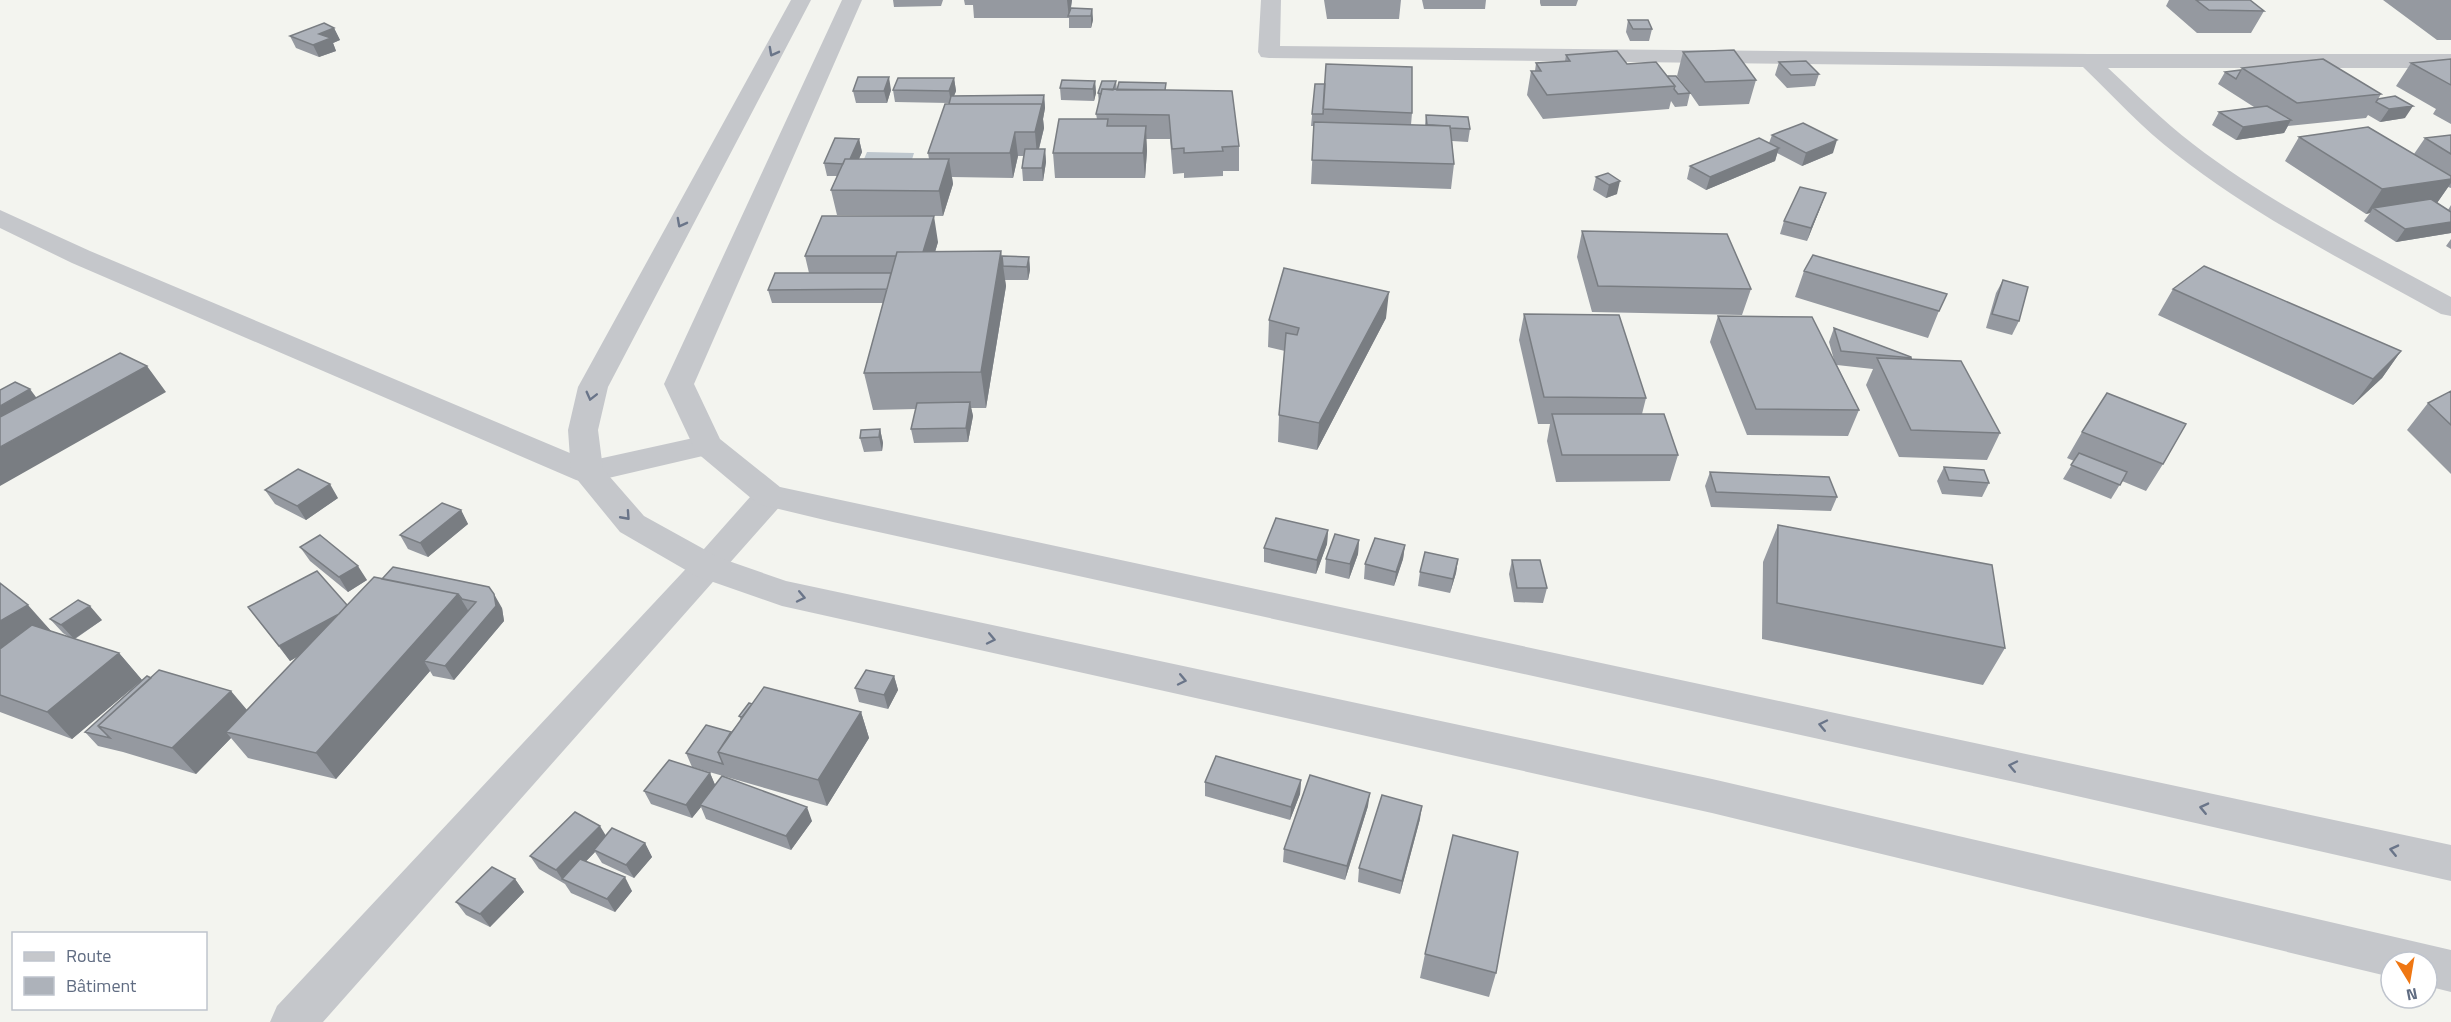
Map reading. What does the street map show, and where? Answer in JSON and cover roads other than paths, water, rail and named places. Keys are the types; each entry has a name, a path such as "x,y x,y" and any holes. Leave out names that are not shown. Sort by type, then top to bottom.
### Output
{"street":[{"path":"587,472 583,430 593,387 801,0"},
{"path":"852,0 680,384 707,445 770,496 2451,863"},
{"path":"1271,0 1269,52 2089,61 2451,61"},
{"path":"2089,61 2152,122 2232,182 2293,220 2451,308"},
{"path":"0,218 81,257 587,472 632,524 708,567 782,593 1712,796 2379,954"},
{"path":"587,472 707,445"},
{"path":"293,1022 770,496"}]}
